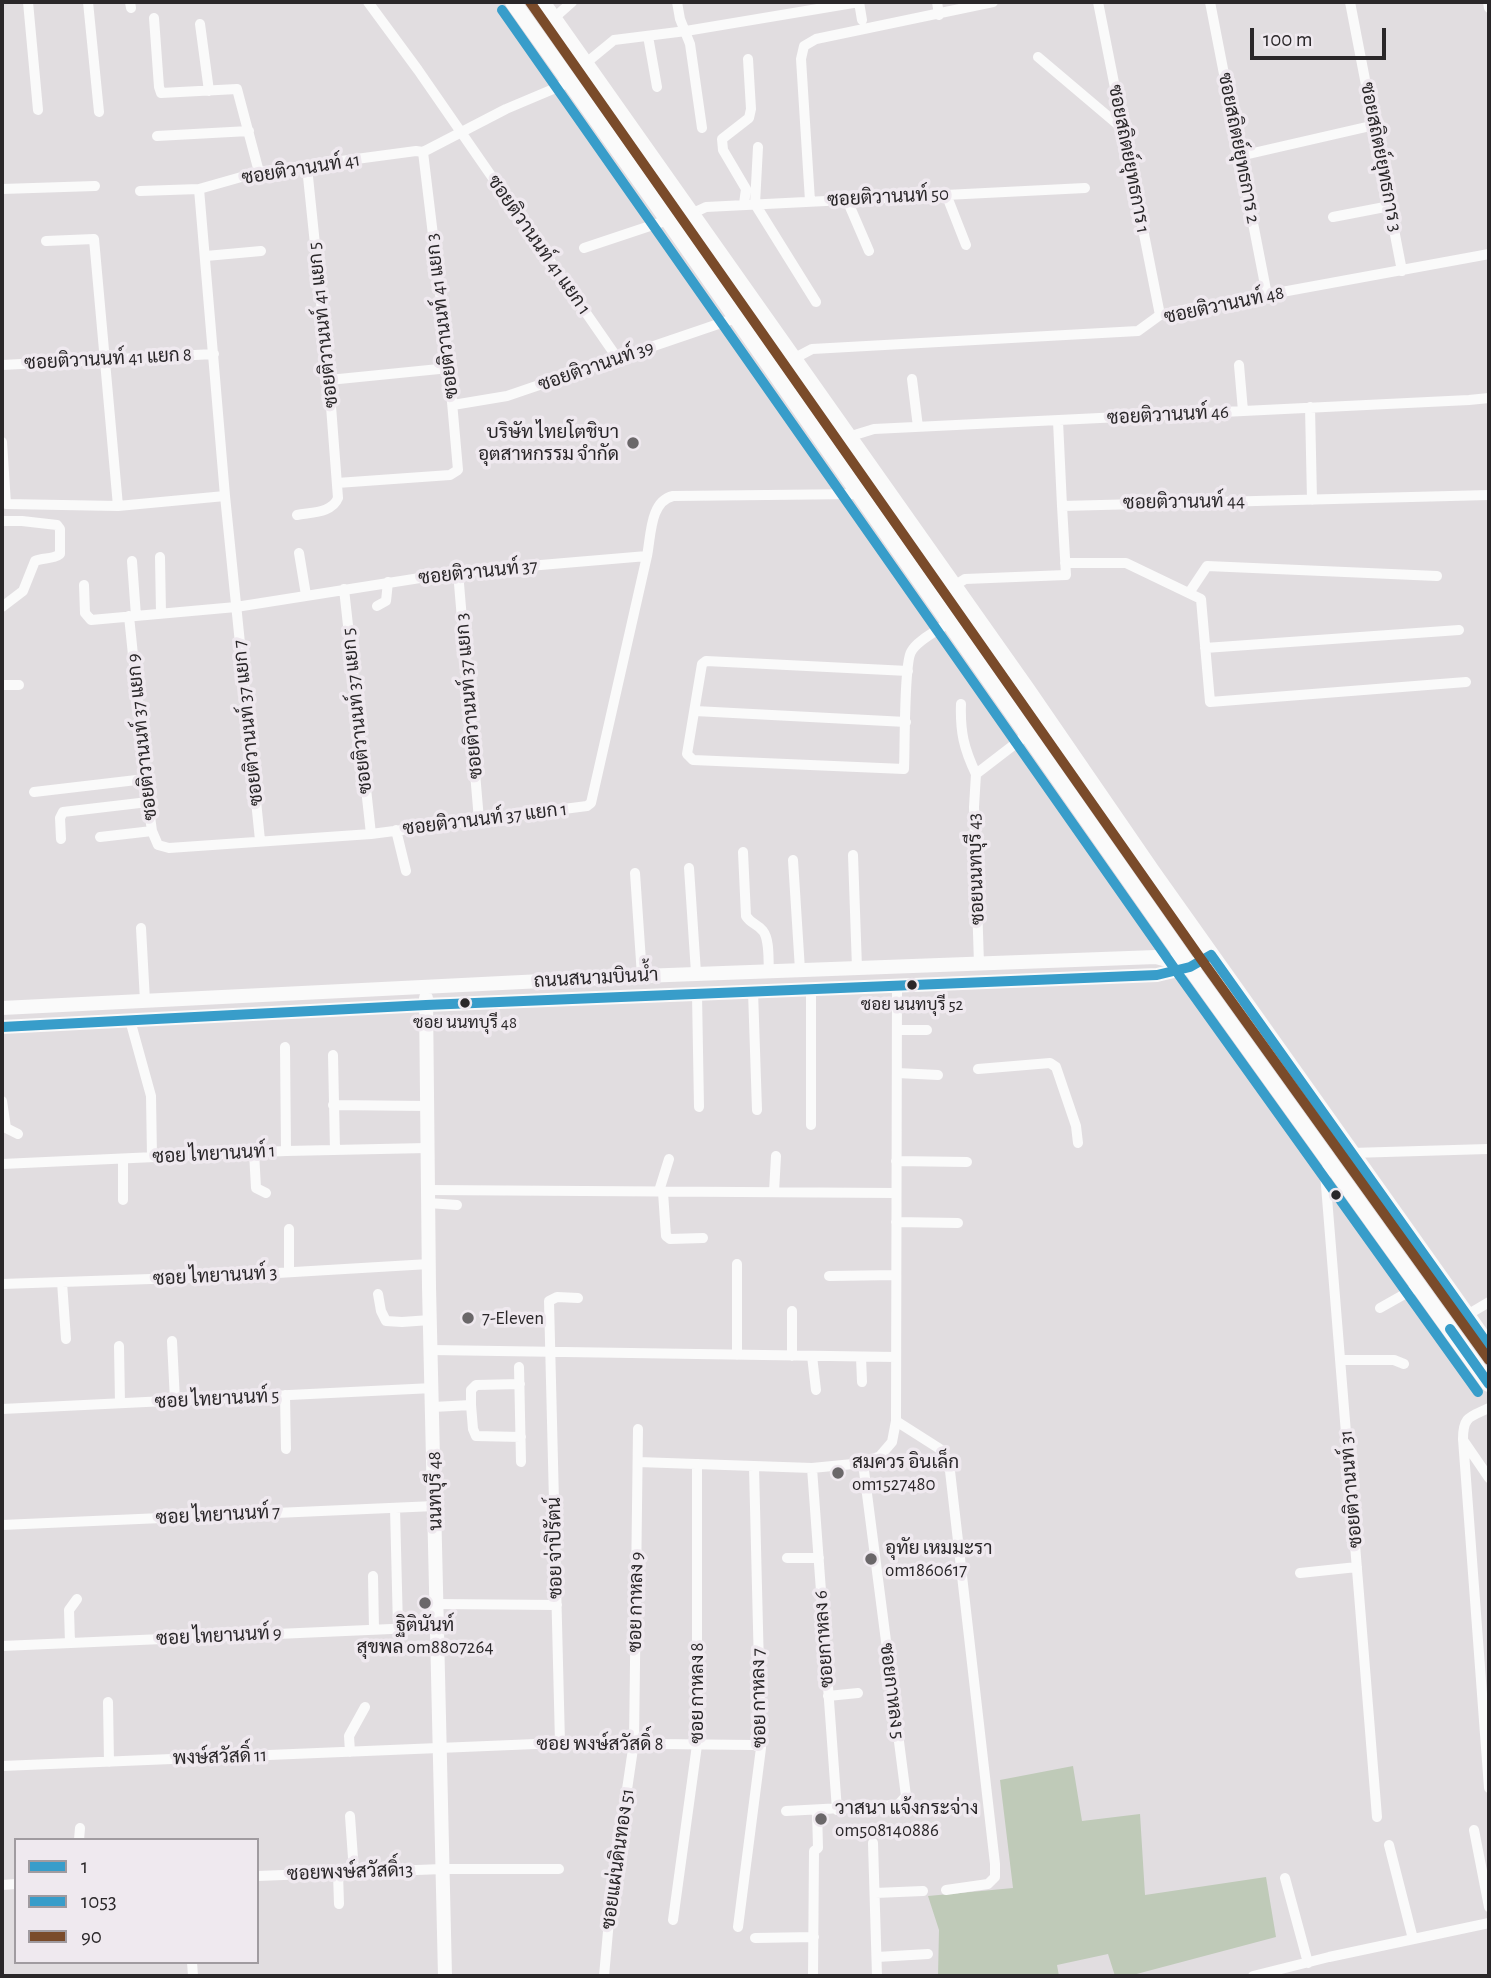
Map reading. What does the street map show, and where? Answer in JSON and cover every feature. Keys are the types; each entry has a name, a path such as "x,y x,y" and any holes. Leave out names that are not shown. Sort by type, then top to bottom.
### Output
{"main road":[{"path":"513,2 668,219 1190,967 1489,1384"},
{"path":"542,2 1489,1346"},
{"path":"847,476 866,464"},
{"name":"ถนนสนามบินน้ำ","path":"2,1027 426,1005 1157,975 1190,967 1211,955"},
{"name":"ถนนสนามบินน้ำ","path":"2,1009 642,976 1156,957 1190,967"},
{"name":"นนทบุรี 48","path":"426,987 430,1320 446,1976"}],"street":[{"path":"28,2 37,110"},
{"path":"88,2 99,112"},
{"name":"ซอยติวานนท์ 41 แยก 1","path":"368,2 618,359"},
{"path":"554,18 572,2"},
{"path":"677,2 695,71 702,128"},
{"path":"586,63 614,40 686,32 859,2 862,20"},
{"path":"937,2 939,15"},
{"path":"810,201 801,59 804,46 816,39 993,2"},
{"name":"ซอยสถิตย์ยุทธการ 1","path":"1098,2 1160,316"},
{"name":"ซอยสถิตย์ยุทธการ 2","path":"1210,2 1267,295"},
{"name":"ซอยสถิตย์ยุทธการ 3","path":"1350,2 1402,271"},
{"path":"1488,2 1489,8"},
{"path":"154,18 161,93 237,89 259,172"},
{"path":"200,24 209,90"},
{"path":"648,36 657,87"},
{"path":"1038,57 1124,129"},
{"path":"748,59 751,109 749,118 722,139 723,150 746,189 750,204 816,302"},
{"name":"ซอยติวานนท์ 41","path":"140,191 199,189 259,172 423,152 506,109 570,82"},
{"path":"1240,156 1375,125"},
{"path":"157,136 249,131"},
{"path":"750,204 758,148"},
{"name":"ซอยติวานนท์ 41 แยก 3","path":"337,483 450,475 458,470 449,368 423,152"},
{"name":"ซอยติวานนท์ 41 แยก 5","path":"307,167 337,483"},
{"path":"2,189 95,186"},
{"name":"ซอยติวานนท์ 50","path":"693,213 706,207 750,204 1085,188"},
{"path":"2,442 6,504 118,506 225,496 199,189"},
{"path":"946,194 966,245"},
{"path":"847,200 869,251"},
{"path":"1333,217 1390,206"},
{"path":"584,248 668,219"},
{"path":"46,241 94,239 118,506"},
{"path":"206,256 261,251"},
{"name":"ซอยติวานนท์ 48","path":"793,359 812,349 1138,331 1160,316 1489,254"},
{"name":"ซอยติวานนท์ 39","path":"453,405 507,396 736,318"},
{"name":"ซอยติวานนท์ 41 แยก 8","path":"2,365 214,354"},
{"path":"1239,365 1243,411"},
{"path":"329,380 449,368"},
{"path":"912,379 918,427"},
{"name":"ซอยติวานนท์ 46","path":"848,437 866,430 1489,398"},
{"path":"1310,407 1312,500"},
{"path":"954,586 965,579 1066,575 1058,421"},
{"path":"297,515 335,505 338,498 337,483"},
{"path":"647,556 657,507 664,498 860,494"},
{"name":"ซอยติวานนท์ 44","path":"1062,506 1489,495"},
{"name":"ซอยติวานนท์ 37 แยก 7","path":"225,496 260,840"},
{"path":"2,521 57,525 60,529 61,547 60,554 54,558 35,561 23,591 2,607"},
{"path":"299,553 306,595"},
{"name":"ซอยติวานนท์ 37","path":"84,585 85,613 91,620 236,607 458,572 647,556"},
{"name":"ซอยติวานนท์ 37 แยก 1","path":"169,848 371,834 587,806 591,803 647,556"},
{"path":"160,557 161,614"},
{"name":"ซอยติวานนท์ 37 แยก 9","path":"132,561 133,616 145,779 152,831 158,845 169,848"},
{"path":"1065,563 1126,563 1200,599 1210,702 1466,682"},
{"path":"1189,593 1207,566 1437,576"},
{"name":"ซอยติวานนท์ 37 แยก 3","path":"458,572 479,820"},
{"path":"377,606 386,601 388,582"},
{"name":"ซอยติวานนท์ 37 แยก 5","path":"344,589 371,834"},
{"path":"908,671 706,661 702,664 687,754 693,760 904,769 908,671 908,659 912,649 950,622"},
{"path":"1205,648 1459,630"},
{"path":"2,685 19,685"},
{"path":"961,704 960,728 976,774 1028,734"},
{"path":"695,710 906,722"},
{"name":"ซอยนนทบุรี 43","path":"976,774 974,807 979,964"},
{"path":"34,792 145,779"},
{"path":"61,839 60,818 63,812 148,802"},
{"path":"396,830 406,871"},
{"path":"100,837 152,831"},
{"path":"743,852 746,916 766,934 769,971"},
{"path":"853,855 857,968"},
{"path":"793,860 800,970"},
{"path":"689,868 696,974"},
{"path":"635,873 642,976"},
{"path":"141,928 145,1001"},
{"path":"638,1462 812,1468 863,1463 880,1456 892,1442 897,1421 897,986"},
{"path":"810,989 810,1125"},
{"path":"753,991 757,1110"},
{"path":"697,994 699,1107"},
{"path":"130,1020 151,1096 152,1157"},
{"path":"897,1030 927,1030"},
{"path":"285,1046 286,1151"},
{"path":"333,1055 335,1150"},
{"path":"978,1069 1050,1063 1056,1066 1060,1072 1078,1143"},
{"path":"897,1073 939,1074"},
{"path":"2,1101 6,1128 18,1134"},
{"path":"334,1105 427,1106"},
{"name":"ซอย ไทยานนท์ 1","path":"2,1164 254,1152 427,1148"},
{"path":"1352,1153 1488,1149"},
{"path":"254,1152 256,1188 266,1193"},
{"path":"774,1192 776,1156"},
{"path":"123,1158 124,1200"},
{"path":"670,1159 661,1191 666,1236 670,1239 703,1238"},
{"path":"896,1161 967,1163"},
{"name":"ซอยติวานนท์ 31","path":"1329,1161 1325,1172 1377,1817"},
{"path":"428,1197 661,1191 895,1193"},
{"path":"428,1197 457,1206"},
{"path":"896,1223 958,1223"},
{"path":"289,1229 289,1272"},
{"name":"ซอย ไทยานนท์ 3","path":"2,1284 429,1264"},
{"path":"737,1264 737,1355"},
{"path":"829,1276 896,1275"},
{"path":"62,1282 66,1339"},
{"path":"1380,1308 1419,1286"},
{"path":"378,1294 386,1321 430,1320"},
{"name":"ซอย จ่าปิรัตน์","path":"560,1743 549,1301 557,1297 578,1298"},
{"path":"1467,1315 1489,1302"},
{"path":"792,1311 792,1356"},
{"path":"172,1341 175,1401"},
{"path":"119,1346 120,1403"},
{"path":"432,1350 896,1357"},
{"path":"813,1356 816,1390"},
{"path":"861,1357 862,1382"},
{"path":"1340,1360 1394,1360 1404,1364"},
{"path":"519,1367 521,1462"},
{"path":"520,1384 472,1387 471,1405 476,1436 521,1437"},
{"name":"ซอย ไทยานนท์ 5","path":"2,1409 433,1388"},
{"path":"285,1395 286,1450"},
{"path":"433,1407 471,1405"},
{"path":"1489,1408 1466,1420 1463,1425 1489,1788"},
{"path":"897,1421 940,1449 950,1471 995,1864 995,1877 988,1884 946,1890"},
{"name":"ซอย กาหลง 9","path":"634,1742 638,1429"},
{"path":"1463,1439 1489,1478"},
{"name":"ซอยกาหลง 5","path":"786,1811 898,1805 906,1796 863,1463"},
{"name":"ซอย กาหลง 8","path":"673,1920 697,1745 697,1464"},
{"name":"ซอย กาหลง 7","path":"738,1927 761,1748 754,1467"},
{"name":"ซอยกาหลง 6","path":"812,1468 837,1810"},
{"name":"ซอย ไทยานนท์ 7","path":"2,1525 435,1506"},
{"path":"395,1508 398,1628"},
{"path":"787,1558 818,1558"},
{"path":"1300,1573 1357,1567"},
{"path":"373,1576 374,1629"},
{"path":"70,1643 69,1610 77,1599"},
{"path":"437,1604 557,1605"},
{"name":"ซอย ไทยานนท์ 9","path":"2,1646 437,1627"},
{"path":"828,1696 858,1693"},
{"path":"108,1702 109,1762"},
{"path":"349,1752 349,1735 365,1707"},
{"name":"ซอย พงษ์สวัสดิ์ 8","path":"439,1748 634,1742 754,1745 761,1748"},
{"name":"ซอยแผ่นดินทอง 51","path":"604,1976 611,1898 634,1742"},
{"name":"พงษ์สวัสดิ์ 11","path":"2,1766 439,1748"},
{"path":"814,1976 814,1851 818,1848 817,1810"},
{"path":"351,1815 354,1872"},
{"path":"79,1838 80,1828"},
{"path":"1474,1830 1489,1908"},
{"path":"873,1843 877,1976"},
{"path":"1389,1845 1413,1939"},
{"name":"ซอยพงษ์สวัสดิ์13","path":"259,1876 559,1868"},
{"path":"338,1873 339,1904"},
{"path":"1285,1878 1308,1963"},
{"path":"875,1893 923,1891"},
{"path":"1253,1976 1489,1923"},
{"path":"755,1938 814,1937"},
{"path":"877,1957 928,1954"}],"green space":[{"path":"1073,1766 1082,1821 1140,1814 1145,1895 1266,1877 1276,1937 1129,1976 1115,1976 1108,1954 1057,1965 1059,1976 938,1976 939,1930 928,1896 1013,1888 1000,1780"}],"transit line":[{"name":"90","path":"530,2 1201,959 1489,1360"},
{"name":"1053","path":"502,10 1179,975 1478,1392"},
{"name":"1","path":"2,1027 426,1005 1157,975 1190,967 1211,955 1489,1346"},
{"name":"1","path":"1450,1329 1489,1384"}],"place":[{"name":"บริษัท ไทยโตชิบา อุตสาหกรรม จำกัด","path":"633,443"},
{"name":"ซอย นนทบุรี 52","path":"912,985"},
{"name":"ซอย นนทบุรี 48","path":"465,1003"},
{"name":"7-Eleven","path":"468,1318"},
{"name":"สมควร อินเล็ก om1527480","path":"838,1473"},
{"name":"อุทัย เหมมะรา om1860617","path":"871,1559"},
{"name":"ฐิตินันท์ สุขพล om8807264","path":"425,1603"},
{"name":"วาสนา แจ้งกระจ่าง om508140886","path":"821,1819"}]}
